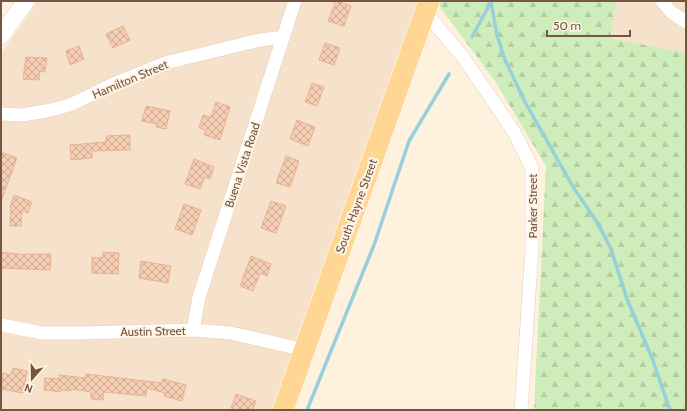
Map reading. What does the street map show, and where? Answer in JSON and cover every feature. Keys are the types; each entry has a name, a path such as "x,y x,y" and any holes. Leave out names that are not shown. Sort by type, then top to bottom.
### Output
{"main road":[{"name":"South Hayne Street","path":"283,410 427,6"}],"street":[{"path":"1,36 26,1"},
{"name":"Buena Vista Road","path":"193,330 201,290 295,1"},
{"path":"662,1 671,12 686,22"},
{"name":"Parker Street","path":"427,6 468,63 514,132 532,168 532,250 521,410"},
{"name":"Hamilton Street","path":"1,114 22,115 46,111 70,104 165,62 260,40 284,37"},
{"name":"Austin Street","path":"1,325 42,333 193,330 231,333 305,350"}],"shaded area":[{"path":"38,1 420,1 276,410 1,410 1,54"},
{"path":"617,1 686,1 686,53 610,38"}],"green space":[{"path":"441,1 617,1 610,38 686,53 686,410 534,410 546,166 495,81 439,6"}],"building":[{"path":"336,1 351,6 344,26 328,21"},
{"path":"123,26 130,40 113,48 106,34"},
{"path":"325,43 340,48 334,65 319,60"},
{"path":"79,46 84,59 70,65 66,51"},
{"path":"26,57 47,58 45,72 40,71 39,80 23,79"},
{"path":"312,83 324,87 317,106 305,102"},
{"path":"216,102 230,107 220,140 204,135 206,130 199,128 203,115 211,117"},
{"path":"146,106 170,111 166,129 156,127 157,124 142,121"},
{"path":"297,120 315,127 308,146 290,139"},
{"path":"130,135 130,150 92,151 92,158 71,160 70,145 106,142 106,136"},
{"path":"1,152 17,158 2,199 1,199"},
{"path":"286,156 299,161 290,187 276,183"},
{"path":"194,159 214,167 210,179 205,177 200,189 185,184"},
{"path":"14,195 32,202 28,213 22,211 21,226 10,226 10,207"},
{"path":"271,201 286,206 276,233 261,228"},
{"path":"184,204 201,210 192,235 175,229"},
{"path":"1,252 26,255 51,254 50,270 1,268"},
{"path":"103,252 119,253 118,274 92,273 92,257 103,258"},
{"path":"251,256 271,264 267,276 260,273 253,291 240,286"},
{"path":"141,261 171,266 168,283 139,278"},
{"path":"13,368 27,371 23,393 1,389 3,373 11,375"},
{"path":"86,374 162,383 163,379 186,385 182,401 164,396 165,393 147,388 146,396 104,392 103,400 91,399 91,392 71,389 71,391 61,390 61,392 44,390 45,378 59,379 59,375 86,378"},
{"path":"236,394 256,401 253,410 235,410 231,408"}],"waterway":[{"path":"491,2 497,35 505,60 525,102 573,187 597,222 611,249 627,299 652,358 670,410"},
{"path":"472,37 491,2"},
{"path":"307,410 374,245 409,141 449,74"}]}
